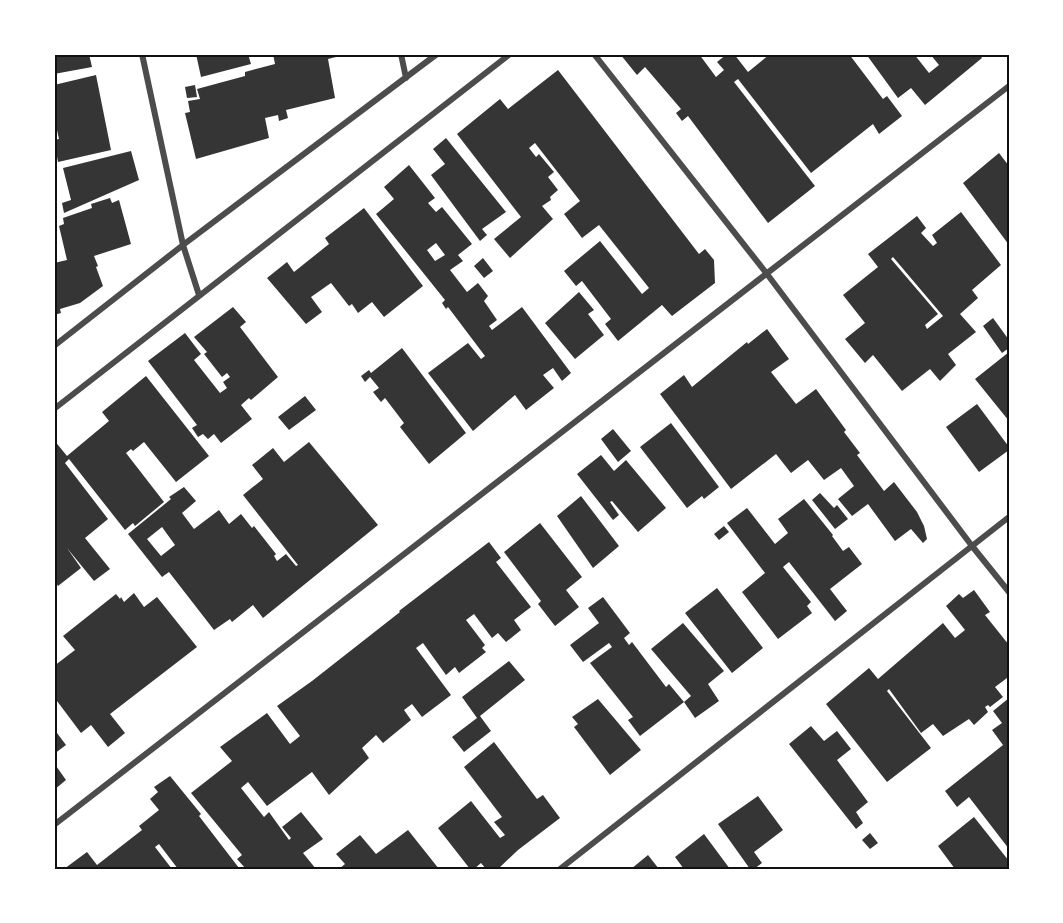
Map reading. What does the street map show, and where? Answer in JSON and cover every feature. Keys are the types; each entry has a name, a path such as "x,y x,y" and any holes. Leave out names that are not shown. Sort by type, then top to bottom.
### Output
{"street":[{"path":"142,54 183,245 199,296"},
{"path":"401,54 406,78"},
{"path":"54,346 183,245 437,54"},
{"path":"54,409 510,54"},
{"path":"594,54 767,274 1009,592"},
{"path":"54,825 1009,86"},
{"path":"560,869 1009,518"}],"building":[{"path":"54,54 89,54 92,67 54,74"},
{"path":"196,54 248,54 251,64 201,77"},
{"path":"273,54 348,54 328,59 335,98 286,110 288,118 279,121 278,115 265,118 269,138 196,159 185,113 190,112 188,101 200,99 197,89 245,76 245,72 275,64"},
{"path":"620,54 699,54 716,77 724,70 717,62 727,54 734,54 748,72 770,54 849,54 883,99 887,96 902,116 879,134 873,124 811,173 738,79 734,82 815,186 768,223 688,116 682,121 676,113 681,109 645,67 637,75"},
{"path":"866,54 914,54 929,73 939,65 930,54 979,54 982,58 925,105 911,88 898,98"},
{"path":"558,70 699,254 705,249 714,260 715,283 672,316 662,305 618,341 605,324 611,319 582,281 576,286 564,271 600,241 642,294 649,288 599,225 582,238 564,214 580,201 535,143 529,148 536,157 539,154 554,172 548,177 558,190 550,197 551,200 542,206 553,219 510,258 494,239 521,217 457,134 500,99 508,109"},
{"path":"96,75 111,150 58,162 54,140 59,139 57,130 54,130 54,85"},
{"path":"195,85 197,97 187,98 185,87"},
{"path":"446,138 506,212 482,229 487,235 480,241 431,175 445,164 433,149"},
{"path":"131,151 139,180 64,213 62,203 71,200 63,168"},
{"path":"999,153 1009,166 1009,245 963,183"},
{"path":"409,165 435,198 428,203 436,212 442,207 472,244 458,255 463,261 450,270 467,292 478,283 488,296 484,301 497,320 489,326 492,330 522,307 571,373 562,381 553,368 543,375 554,388 526,410 515,395 473,431 428,373 468,343 481,359 485,356 448,307 446,309 442,303 445,300 376,214 394,199 384,187","holes":["436,243 445,255 435,261 427,250"]},
{"path":"110,198 112,203 119,200 131,244 94,256 103,286 80,303 60,309 61,313 54,315 54,263 67,260 59,226 64,224 63,218 92,208 91,204"},
{"path":"364,208 423,286 384,317 372,302 358,313 352,304 349,306 331,283 311,297 322,312 306,324 267,278 287,262 294,272 329,244 325,238"},
{"path":"961,212 1001,265 972,290 978,298 960,314 976,332 948,354 956,365 940,381 930,369 902,391 873,355 865,363 845,339 865,323 843,295 878,267 868,254 917,216 926,228 921,233 933,246 937,243 932,235","holes":["893,257 943,316 927,329 925,325 938,314 891,259"]},
{"path":"483,258 493,271 484,278 474,266"},
{"path":"579,292 594,310 588,314 604,335 575,359 545,323"},
{"path":"233,307 246,322 240,327 278,377 251,400 249,398 241,405 252,419 221,443 214,434 208,439 203,434 198,437 192,428 197,425 148,361 185,333 201,354 194,360 220,393 227,388 223,382 230,377 227,373 222,377 204,354 207,352 194,337"},
{"path":"993,318 1009,340 1009,348 1002,353 983,326"},
{"path":"767,329 789,359 771,372 796,404 816,389 846,430 844,432 860,453 857,455 884,491 894,482 917,512 927,539 923,543 911,529 895,541 868,504 852,516 838,499 854,486 841,468 824,480 808,460 791,473 776,454 731,489 660,394 684,375 692,387 747,342 748,344"},
{"path":"402,348 466,433 429,464 400,427 404,423 385,398 381,402 373,392 379,388 370,377 365,382 361,376 369,370 371,373"},
{"path":"1009,352 1009,421 975,379"},
{"path":"146,376 209,456 176,482 144,442 133,451 131,449 126,453 164,502 135,526 133,523 125,530 69,459 65,463 108,519 85,538 110,569 94,581 67,548 81,568 58,586 54,580 54,440 67,456 109,421 102,412"},
{"path":"305,396 316,410 289,430 278,417"},
{"path":"977,404 1009,447 1009,450 979,472 946,427"},
{"path":"671,423 719,487 704,499 702,496 687,508 640,447"},
{"path":"613,429 631,451 618,462 601,439"},
{"path":"309,442 378,525 263,618 253,605 232,622 230,619 214,630 169,572 162,577 128,534 171,499 169,497 184,487 196,501 182,513 194,529 219,510 229,524 241,514 252,528 254,526 276,554 274,556 277,561 286,554 296,566 298,565 243,495 263,479 252,465 273,448 284,462","holes":["162,527 175,545 161,556 147,539"]},
{"path":"601,455 614,471 626,460 666,508 638,532 612,501 610,502 619,515 613,520 577,474"},
{"path":"820,493 834,508 837,505 848,519 835,529 812,500"},
{"path":"581,496 619,546 593,568 557,516"},
{"path":"804,499 843,551 849,547 862,564 830,589 847,611 835,621 789,562 783,567 811,602 807,606 812,613 778,639 742,592 765,573 727,523 747,508 775,544 788,533 778,519"},
{"path":"540,523 582,577 566,590 579,607 555,626 538,604 541,601 504,552"},
{"path":"724,526 729,532 719,540 714,534"},
{"path":"489,542 501,558 496,562 531,607 514,620 521,630 506,642 498,633 492,638 474,614 466,620 485,645 482,648 486,652 459,673 455,667 446,675 423,643 416,648 451,695 422,717 412,704 404,710 411,720 383,743 376,735 362,748 369,758 329,795 312,772 267,806 248,782 241,788 264,817 269,812 289,840 291,838 282,827 301,812 323,839 303,853 316,869 246,869 237,859 242,855 191,793 232,761 220,747 267,713 290,744 300,736 277,706"},
{"path":"717,588 763,648 732,673 685,613"},
{"path":"974,590 990,612 985,615 1009,645 1009,681 1007,678 995,687 1003,697 990,707 988,705 985,707 988,712 974,725 969,719 943,736 933,724 921,733 889,689 887,691 931,748 887,782 826,704 869,668 878,679 943,623 955,638 965,630 946,606 959,594 963,598"},
{"path":"134,593 144,607 157,597 197,647 110,714 125,733 108,747 91,725 81,733 54,697 54,666 75,650 63,636 116,594 124,602"},
{"path":"603,597 630,633 624,638 629,645 632,642 666,687 669,684 684,702 640,736 628,720 633,717 590,663 612,647 609,643 583,662 570,645 599,623 588,608"},
{"path":"683,623 724,671 708,684 719,701 695,718 684,702 691,696 651,649"},
{"path":"509,661 525,680 480,716 491,731 464,752 452,737 477,718 462,697"},
{"path":"1009,698 1009,849 969,797 957,807 945,791 1003,745 992,730 1002,723 993,711"},
{"path":"598,699 641,750 610,775 574,727 578,724 572,717"},
{"path":"811,726 824,741 837,731 851,749 837,760 868,802 856,812 863,823 856,829 789,744"},
{"path":"54,729 66,745 54,754"},
{"path":"494,742 537,799 543,795 560,818 518,850 498,869 486,869 481,863 474,869 470,869 438,828 471,801 500,838 505,835 494,822 502,817 464,767"},
{"path":"54,763 66,780 54,790"},
{"path":"170,776 201,814 199,816 239,868 178,869 159,844 155,847 172,869 64,869 87,852 97,865 142,830 139,826 159,810 150,799 158,792 154,787"},
{"path":"758,796 783,830 754,852 762,863 750,869 718,824"},
{"path":"974,817 1009,861 1009,869 955,869 938,846"},
{"path":"408,830 439,869 339,869 345,864 336,854 360,835 376,854"},
{"path":"870,833 878,843 870,849 862,840"},
{"path":"704,834 730,869 684,869 675,857"},
{"path":"648,855 659,869 631,869"}]}
